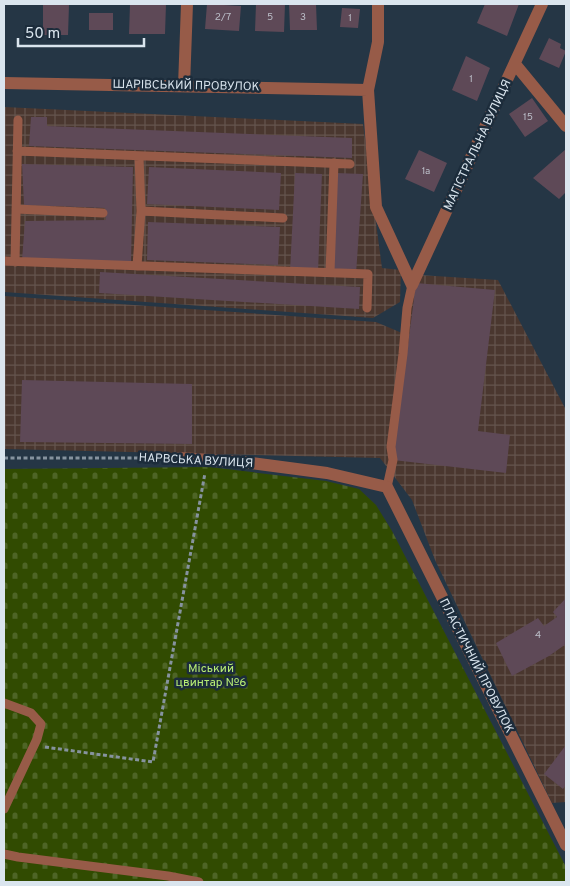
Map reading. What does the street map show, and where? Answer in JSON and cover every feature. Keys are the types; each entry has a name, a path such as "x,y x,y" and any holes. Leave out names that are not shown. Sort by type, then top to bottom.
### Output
{"street":[{"path":"184,86 187,4"},
{"path":"378,4 378,42 368,90 376,207 412,285"},
{"name":"МАГІСТРАЛЬНА ВУЛИЦЯ","path":"412,285 542,4"},
{"path":"515,64 566,126"},
{"name":"ШАРІВСЬКИЙ ПРОВУЛОК","path":"4,83 368,90"},
{"name":"НАРВСЬКА ВУЛИЦЯ","path":"179,458 244,462 327,473 387,487"},
{"name":"ПЛАСТИЧНИЙ ПРОВУЛОК","path":"387,487 565,840"}],"lane":[{"path":"15,262 18,120"},
{"path":"17,151 350,164"},
{"path":"137,266 141,211 139,156"},
{"path":"330,272 334,164"},
{"path":"16,209 103,213"},
{"path":"141,211 283,218"},
{"path":"4,261 368,274 367,308"},
{"path":"387,487 393,460 391,447 403,354 406,308 412,285"},
{"path":"4,703 31,713 41,724 4,809"},
{"path":"4,854 168,876 199,882"}],"path":[{"name":"НАРВСЬКА ВУЛИЦЯ","path":"4,458 179,458"},
{"path":"33,746 153,762 207,460"}],"shaded area":[{"path":"4,107 363,124 382,268 401,270 400,302 373,318 4,292"},
{"path":"419,275 498,280 566,410 566,802 552,803 435,560 412,500 380,458 4,449 4,296 376,322 402,333"}],"green space":[{"name":"Міський цвинтар №6","path":"209,467 326,481 359,489 376,505 392,531 566,867 566,882 4,882 4,469"}],"building":[{"path":"130,4 166,4 165,34 129,34"},
{"path":"207,4 241,6 239,31 205,29"},
{"path":"256,4 285,4 284,32 255,31"},
{"path":"289,4 316,4 317,30 290,30"},
{"path":"485,4 519,4 507,36 477,23"},
{"path":"43,5 69,5 68,35 43,35"},
{"path":"342,8 360,9 358,28 340,27"},
{"path":"89,13 113,13 113,30 89,30"},
{"path":"549,38 561,44 560,48 566,51 559,68 539,59"},
{"path":"466,56 490,68 477,101 452,90"},
{"path":"532,98 548,121 525,137 509,114"},
{"path":"31,117 47,117 47,126 352,138 352,158 29,146"},
{"path":"566,149 566,192 559,199 533,178"},
{"path":"419,150 447,163 434,192 405,179"},
{"path":"22,164 133,167 131,264 22,260 25,221 106,220 105,208 24,205"},
{"path":"149,167 281,173 279,210 147,204"},
{"path":"295,173 322,174 318,272 290,271"},
{"path":"336,173 363,174 356,274 330,272"},
{"path":"148,222 280,227 278,265 147,260"},
{"path":"100,272 360,287 359,309 99,293"},
{"path":"416,283 495,290 478,431 510,435 506,473 393,460"},
{"path":"22,380 192,384 192,444 20,442"},
{"path":"566,598 566,644 549,656 512,676 496,643 538,618 544,626 557,617 553,612"},
{"path":"566,745 566,785 563,789 544,774"}]}
